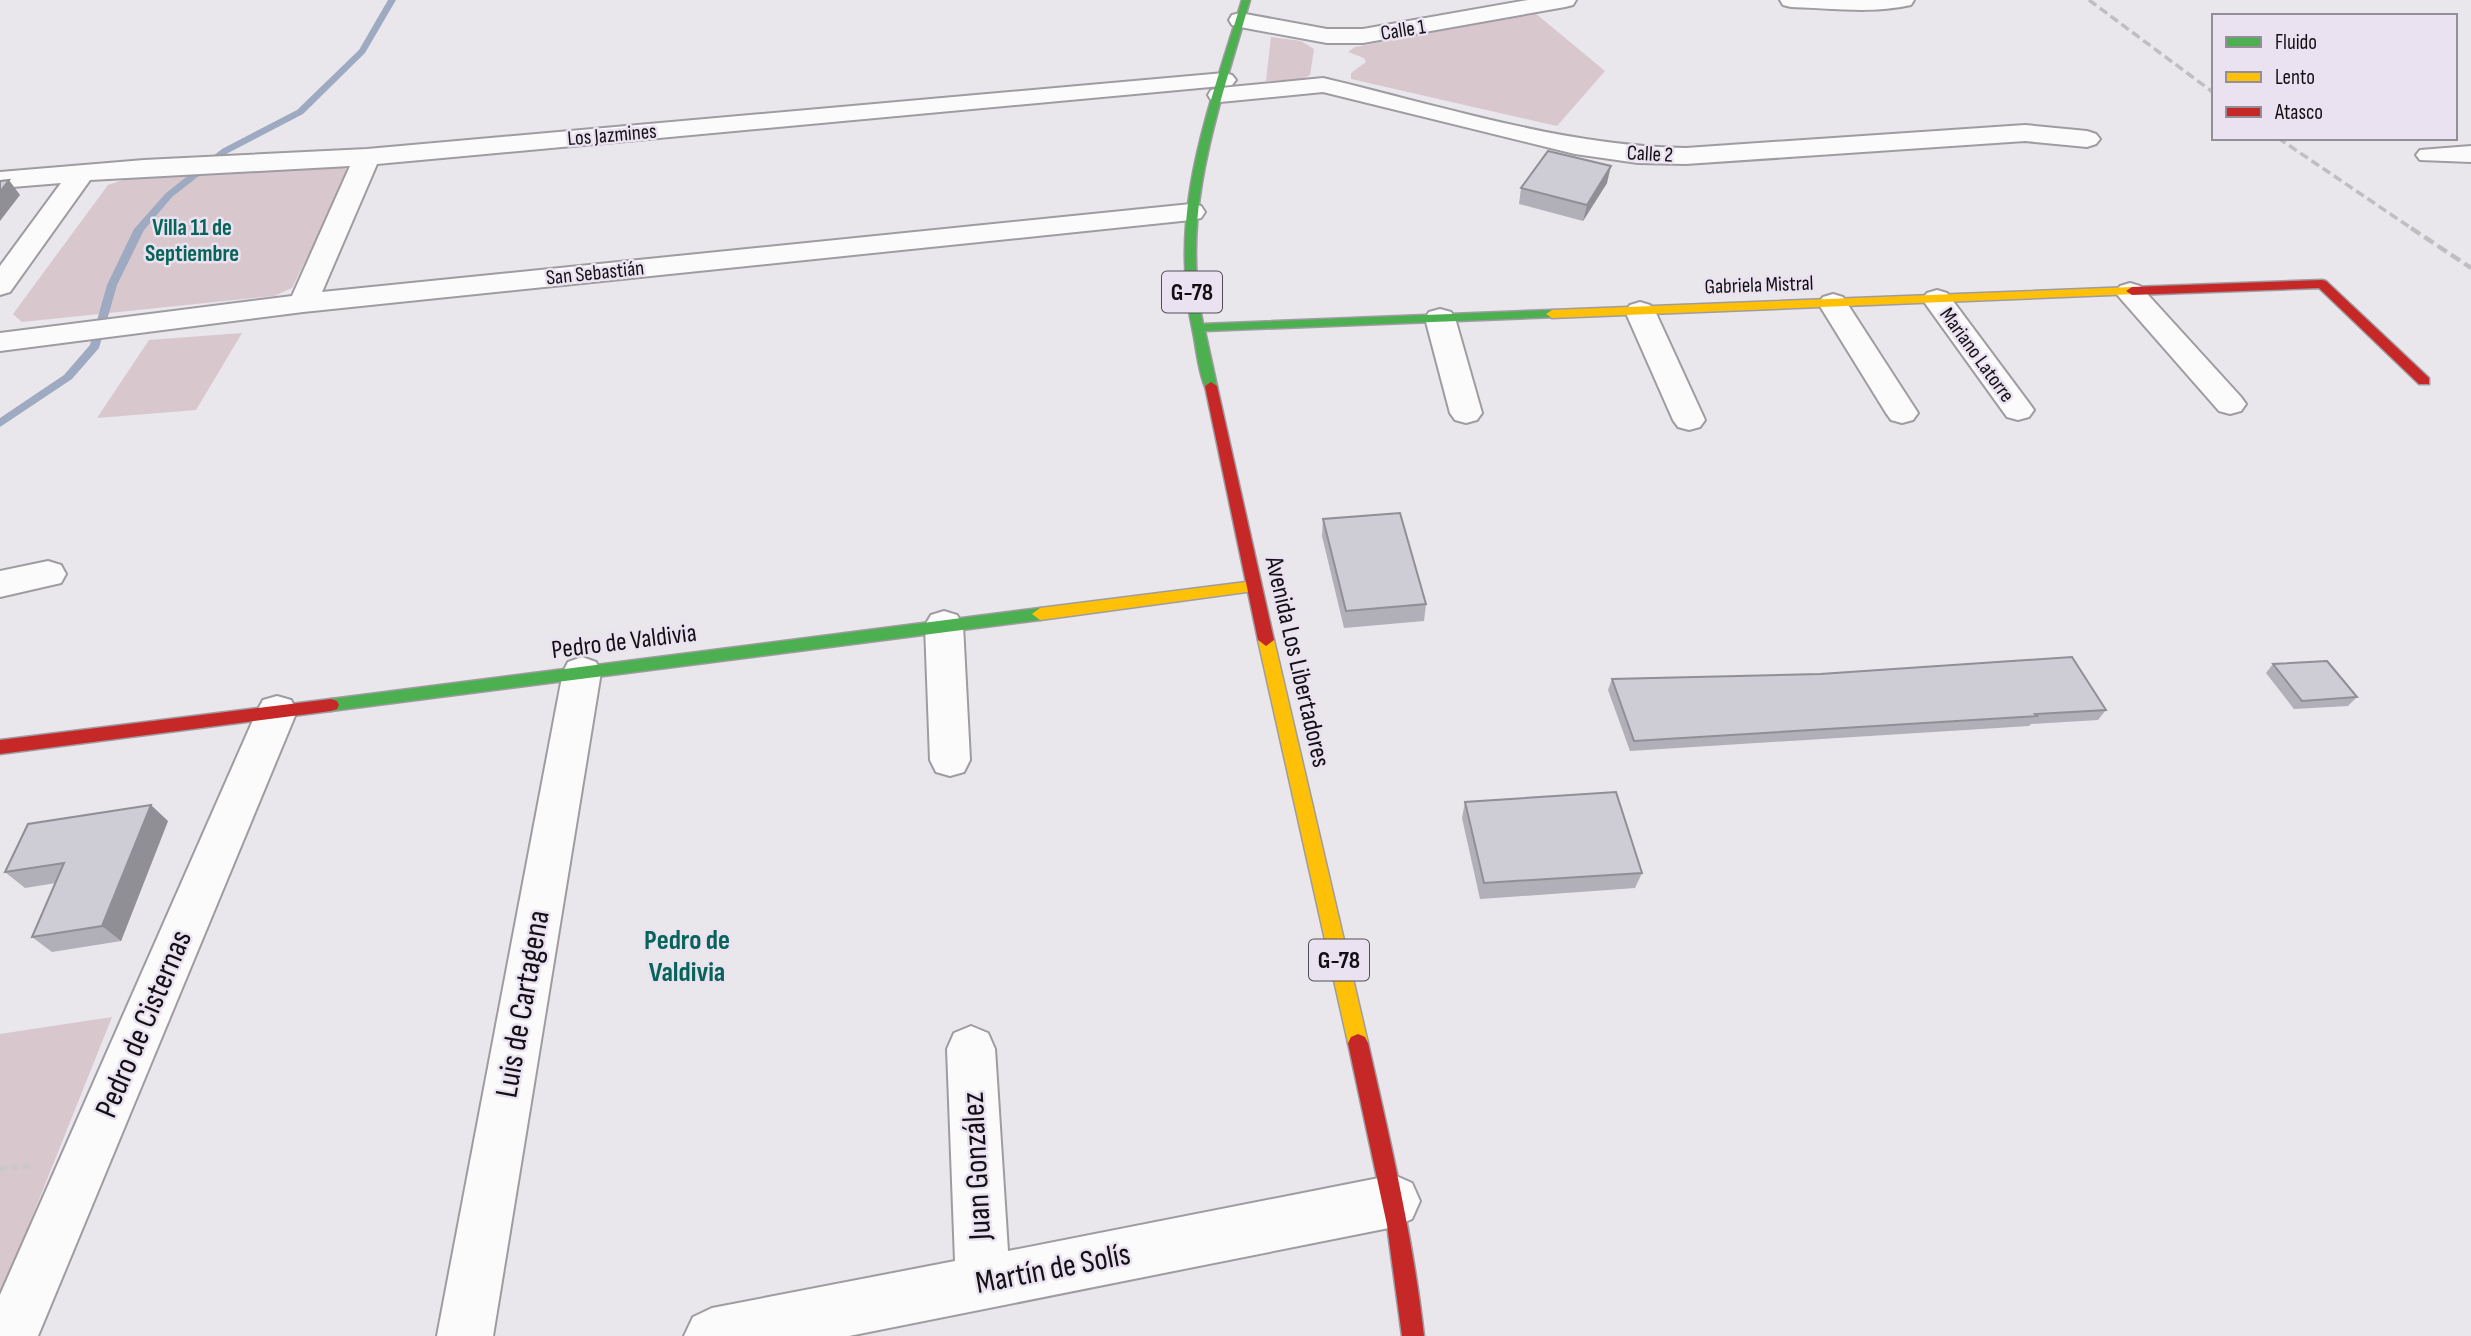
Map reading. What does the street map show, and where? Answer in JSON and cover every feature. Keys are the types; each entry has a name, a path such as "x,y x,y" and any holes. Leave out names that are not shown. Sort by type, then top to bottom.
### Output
{"street":[{"name":"Calle 1","path":"1243,10 1327,36 1378,35 1565,0"},
{"path":"1791,0 1868,3 1903,0"},
{"name":"Avenida Los Libertadores","path":"1243,10 1191,212 1189,269 1198,328 1254,586 1394,1200 1408,1278 1413,1336"},
{"path":"1323,85 1327,36"},
{"name":"Calle 2","path":"1222,87 1323,85 1575,146 1638,155 1686,156 2025,133 2087,139"},
{"name":"Los Jazmines","path":"0,180 198,165 367,158 1222,87"},
{"path":"2429,155 2471,154"},
{"path":"303,303 367,158"},
{"path":"0,286 82,173"},
{"name":"San Sebastián","path":"0,342 303,303 1191,212"},
{"name":"Gabriela Mistral","path":"1198,328 2322,284 2424,381"},
{"path":"2130,292 2230,404"},
{"name":"Mariano Latorre","path":"1937,299 2018,410"},
{"path":"1833,303 1902,413"},
{"path":"1640,311 1689,420"},
{"path":"1440,318 1466,413"},
{"path":"0,584 48,574"},
{"name":"Pedro de Valdivia","path":"0,747 1254,586"},
{"path":"944,625 950,760"},
{"name":"Luis de Cartagena","path":"465,1336 582,672"},
{"name":"Pedro de Cisternas","path":"10,1336 277,711"},
{"name":"Juan González","path":"971,1049 983,1282"},
{"name":"Martín de Solís","path":"712,1336 1394,1200"}],"shaded area":[{"path":"1535,13 1605,71 1557,126 1351,79 1351,73 1366,62 1364,58 1348,52 1355,47"},
{"path":"1271,37 1301,41 1314,49 1310,75 1301,80 1266,81"},
{"path":"339,165 349,171 292,288 274,296 22,322 13,314 108,185 126,179"},
{"path":"242,333 196,410 97,418 149,340"},
{"path":"112,1017 0,1297 0,1034"}],"building":[{"path":"1548,151 1611,166 1587,205 1521,188"},
{"path":"9,180 0,192 0,181"},
{"path":"1400,513 1426,604 1346,611 1323,519"},
{"path":"2072,657 2106,710 1634,741 1612,679 1820,674"},
{"path":"2327,661 2357,697 2302,701 2273,664"},
{"path":"1616,792 1642,873 1484,883 1465,802"},
{"path":"151,805 102,926 32,937 64,863 5,872 28,824"}],"waterway":[{"path":"0,423 68,377 95,346 112,285 139,229 169,195 225,151 300,112 362,51 392,0"}],"railway":[{"path":"2089,0 2212,92"},
{"path":"2281,140 2414,230"},
{"path":"2414,230 2471,268"}],"traffic: fast":[{"path":"1211,386 1192,300 1189,271 1192,203 1216,100 1246,0"},
{"path":"1198,328 1552,314"},
{"path":"331,705 1040,614"}],"traffic: slow":[{"path":"1552,314 2132,291"},
{"path":"1040,614 1254,586"},
{"path":"1266,640 1358,1043"}],"traffic: jam":[{"path":"2132,291 2322,284 2424,381"},
{"path":"1211,386 1266,640"},
{"path":"0,747 331,705"},
{"path":"1358,1043 1397,1225 1413,1336"}],"district":[{"name":"Villa 11 de Septiembre","path":"192,241"},
{"name":"Pedro de Valdivia","path":"687,956"}]}
